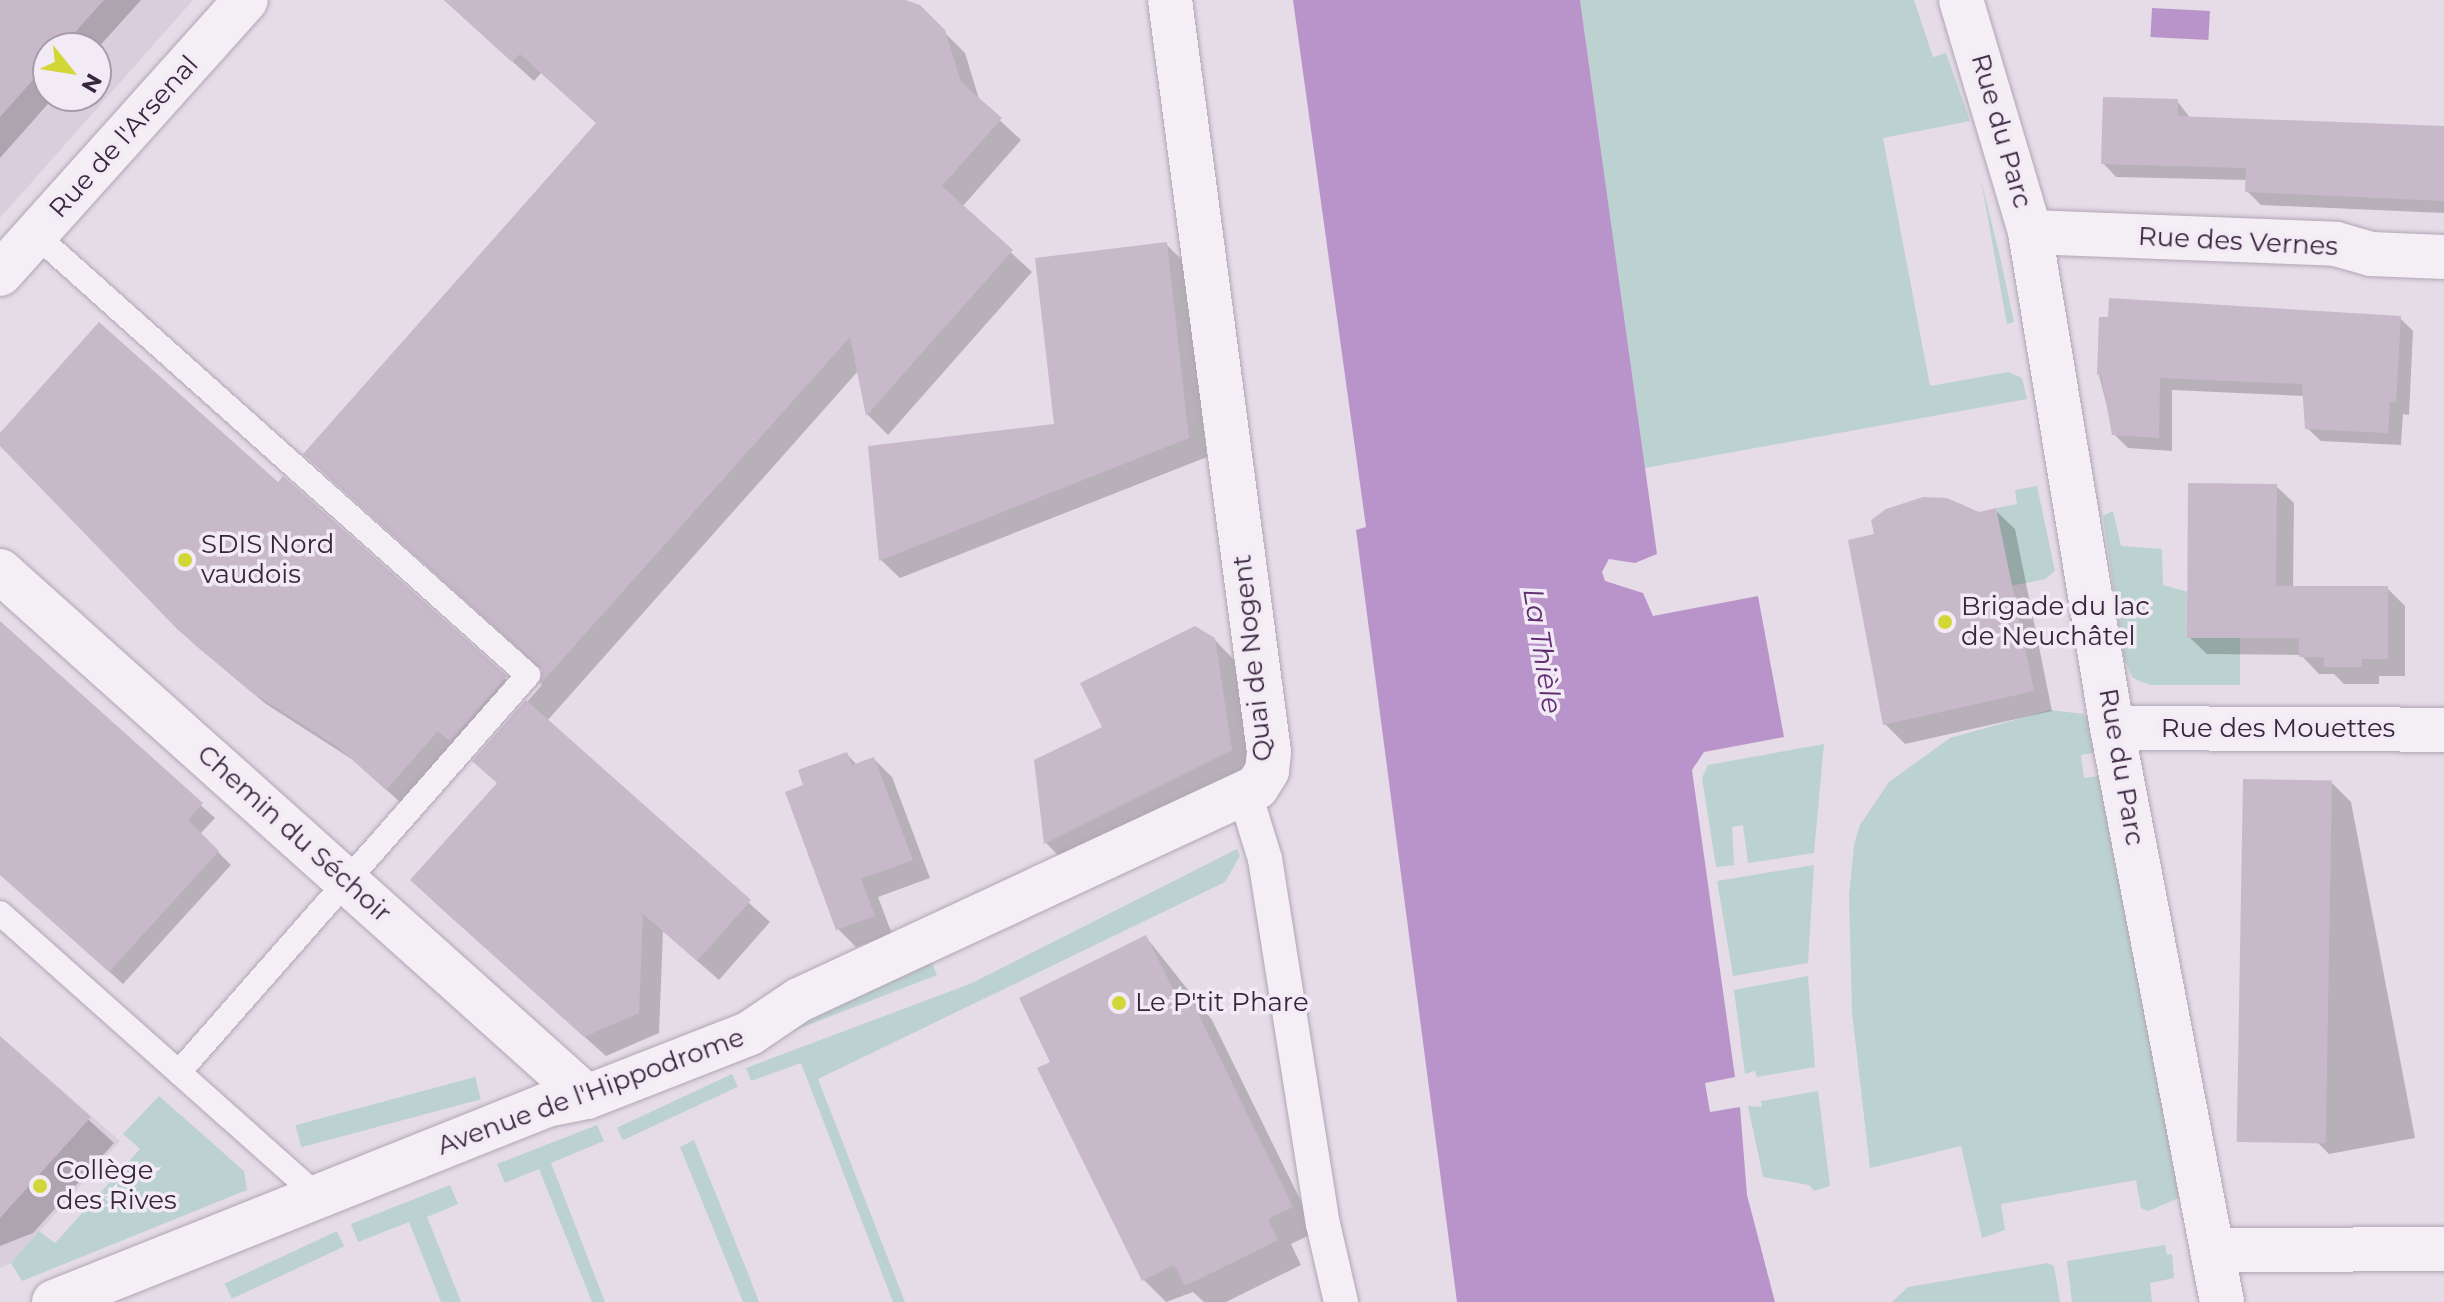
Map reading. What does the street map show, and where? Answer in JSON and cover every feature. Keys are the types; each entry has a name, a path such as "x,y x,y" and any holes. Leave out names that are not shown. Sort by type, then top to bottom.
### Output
{"street":[{"name":"Rue de l'Arsenal","path":"0,274 246,0"},
{"name":"Quai de Nogent","path":"1170,0 1269,752 1267,771 1245,794 1265,859 1323,1224 1341,1302"},
{"name":"Rue du Parc","path":"1961,0 2030,232 2112,728 2222,1302"},
{"name":"Rue des Vernes","path":"2030,232 2336,244 2371,254 2444,257"},
{"name":"Chemin du Séchoir","path":"0,571 587,1097"},
{"name":"Rue des Mouettes","path":"2112,728 2444,730"},
{"name":"Avenue de l'Hippodrome","path":"54,1302 547,1105 587,1097 750,1033 799,1000 1245,794"},
{"path":"2213,1250 2444,1249"}],"lane":[{"path":"36,235 528,675 179,1072"},
{"path":"0,913 318,1196"}],"shaded area":[{"path":"0,0 193,0 112,91 112,32 32,32 32,112 94,112 0,218"},
{"path":"1580,0 1914,0 1933,57 1946,53 1970,121 1883,138 1930,386 2008,372 2022,378 2027,399 1645,468"},
{"path":"1981,180 2014,322 2007,324"},
{"path":"2037,486 2055,571 2045,579 2010,586 1996,508 2017,504 2015,490"},
{"path":"2113,511 2121,546 2162,549 2163,585 2188,592 2240,638 2240,685 2150,685 2133,678 2124,659 2103,516"},
{"path":"2050,710 2084,714 2097,732 2099,752 2081,755 2084,778 2105,775 2179,1198 2148,1211 2141,1208 2136,1180 2001,1204 2005,1230 1982,1238 1961,1146 1870,1168 1852,1013 1849,895 1854,845 1860,825 1889,782 1950,738"},
{"path":"1824,744 1814,853 1748,863 1743,825 1732,827 1734,865 1716,867 1702,778 1708,765"},
{"path":"1237,849 1240,856 1225,882 818,1079 905,1302 893,1302 801,1063 751,1081 746,1068 970,984"},
{"path":"1814,865 1808,963 1733,976 1717,881"},
{"path":"932,963 937,975 767,1041"},
{"path":"1808,976 1815,1067 1757,1077 1755,1071 1745,1074 1734,990"},
{"name":"Collège des Rives","path":"0,1036 120,1141 11,1263 0,1268"},
{"path":"732,1074 738,1087 623,1140 617,1128"},
{"path":"475,1077 481,1099 301,1147 295,1125"},
{"path":"1818,1091 1830,1186 1814,1191 1809,1185 1763,1177 1748,1106 1762,1107 1761,1101"},
{"path":"159,1096 244,1171 247,1190 22,1281 11,1263 39,1231 55,1243 140,1149 123,1134"},
{"path":"597,1125 604,1141 551,1163 605,1302 592,1302 539,1169 505,1183 497,1164"},
{"path":"694,1140 759,1302 743,1302 680,1147"},
{"path":"450,1185 458,1204 427,1217 461,1302 441,1302 409,1222 358,1242 351,1224"},
{"path":"337,1231 344,1246 232,1299 225,1283"},
{"path":"2165,1245 2167,1255 2172,1254 2174,1278 2150,1283 2152,1302 2072,1302 2067,1261"},
{"path":"2048,1263 2054,1266 2060,1302 1892,1302 1908,1287"}],"water":[{"name":"La Thièle","path":"1293,0 1580,0 1657,554 1635,563 1609,559 1602,572 1605,581 1643,593 1653,616 1758,596 1784,737 1704,752 1692,770 1735,1077 1705,1083 1710,1112 1740,1107 1747,1195 1775,1302 1457,1302 1356,530 1366,527"},
{"path":"2152,8 2210,11 2208,40 2150,37"}],"building":[{"path":"0,0 104,0 75,32 32,32 32,81 0,117"},
{"path":"444,0 906,0 920,5 945,30 961,82 1002,118 942,186 1013,250 866,416 850,337 526,700 751,900 697,961 643,914 639,1013 584,1037 410,880 497,783 472,761 539,685 542,670 303,454 596,123 520,54 512,62"},
{"path":"2103,97 2178,99 2178,116 2444,126 2444,201 2245,192 2246,168 2101,164"},
{"path":"1167,242 1189,438 879,561 868,446 1054,424 1035,258"},
{"path":"2109,298 2401,316 2396,402 2390,402 2388,433 2305,429 2302,384 2160,378 2159,438 2112,435 2101,375 2097,375 2099,317 2108,317"},
{"name":"SDIS Nord vaudois","path":"99,322 278,482 283,476 507,676 450,741 438,731 386,790 338,747 250,691 178,630 0,446 0,433"},
{"path":"2188,483 2277,484 2276,586 2388,586 2388,659 2362,659 2362,667 2324,667 2324,657 2299,657 2299,638 2187,638"},
{"path":"1923,497 1947,498 1979,512 1996,508 2034,691 1883,725 1848,540 1874,534 1871,520 1886,509"},
{"path":"0,621 203,803 188,820 219,851 109,972 0,875"},
{"path":"1195,626 1215,638 1232,750 1044,844 1034,760 1102,727 1080,683"},
{"path":"847,752 852,765 874,757 913,860 861,879 875,916 836,930 785,792 803,785 798,770"},
{"path":"2243,779 2332,781 2326,1143 2237,1142"},
{"path":"1146,935 1177,997 1188,993 1293,1207 1268,1219 1278,1240 1185,1286 1174,1265 1142,1281 1037,1068 1050,1062 1019,998"},
{"path":"0,1036 91,1117 0,1218"}],"place":[{"name":"SDIS Nord vaudois","path":"185,560"},
{"name":"Brigade du lac de Neuchâtel","path":"1945,622"},
{"name":"Le P'tit Phare","path":"1119,1003"},
{"name":"Collège des Rives","path":"40,1186"}]}
